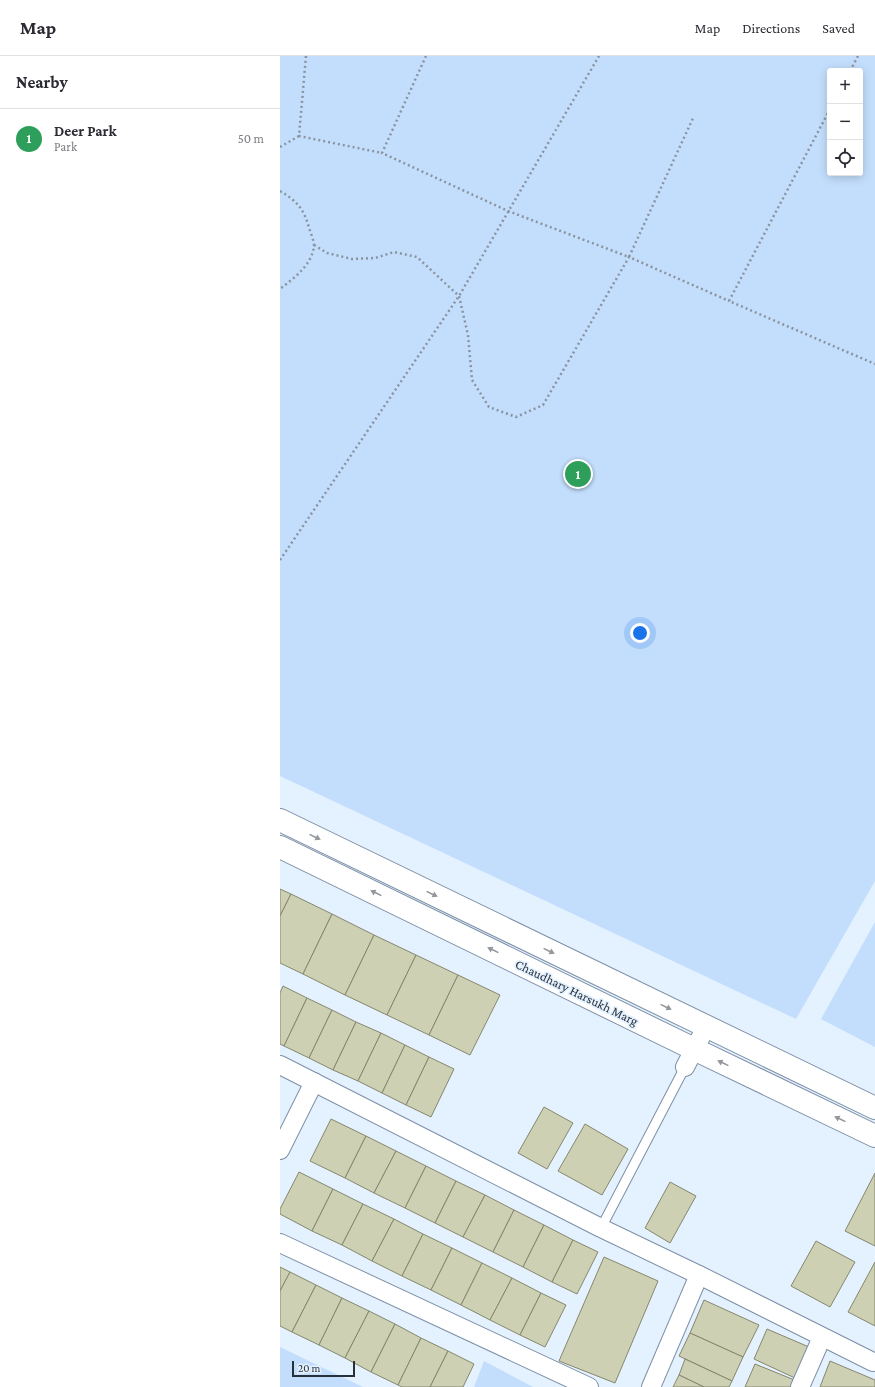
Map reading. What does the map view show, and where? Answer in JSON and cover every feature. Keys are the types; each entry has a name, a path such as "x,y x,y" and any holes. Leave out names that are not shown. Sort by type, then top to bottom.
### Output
{"street":[{"name":"Chaudhary Harsukh Marg","path":"280,820 875,1108"},
{"name":"Chaudhary Harsukh Marg","path":"280,847 690,1058 875,1136"},
{"path":"690,1058 706,1027"},
{"path":"280,1065 601,1228 873,1362"},
{"path":"280,1150 314,1082"},
{"path":"280,1243 588,1387"},
{"path":"651,1387 699,1275"},
{"path":"800,1387 822,1337"}],"lane":[{"path":"601,1228 690,1058"}],"path":[{"path":"299,136 306,56"},
{"path":"382,153 426,56"},
{"path":"280,560 459,296 598,56"},
{"path":"852,68 858,56"},
{"path":"729,301 827,115"},
{"path":"314,245 328,253 352,259 375,258 394,252 417,257 459,296 468,335 472,380 489,407 516,417 543,405 629,257 694,116"},
{"path":"280,147 299,136 382,153 508,211 629,257 875,364"},
{"path":"280,191 295,200 306,215 314,245 311,255 304,267 280,289"}],"shaded area":[{"path":"280,56 875,56 875,881 796,1019 280,776"},
{"path":"875,922 875,1047 821,1019"},
{"path":"280,1347 363,1387 280,1387"},
{"path":"484,1361 533,1387 474,1387"}],"building":[{"path":"280,889 291,894 280,916"},
{"path":"291,894 332,914 303,974 280,963 280,916"},
{"path":"332,914 374,935 345,995 303,974"},
{"path":"374,935 416,955 387,1015 345,995"},
{"path":"416,955 458,975 429,1035 387,1015"},
{"path":"458,975 500,995 470,1055 429,1035"},
{"path":"283,986 307,998 284,1046 280,1044 280,993"},
{"path":"307,998 332,1010 309,1058 284,1046"},
{"path":"332,1010 356,1022 333,1070 309,1058"},
{"path":"356,1022 381,1033 358,1081 333,1070"},
{"path":"381,1033 405,1045 382,1093 358,1081"},
{"path":"405,1045 429,1057 406,1105 382,1093"},
{"path":"429,1057 454,1069 431,1117 406,1105"},
{"path":"544,1107 573,1123 547,1169 518,1153"},
{"path":"331,1119 366,1136 345,1178 310,1161"},
{"path":"585,1124 628,1149 602,1195 558,1171"},
{"path":"366,1136 396,1151 374,1193 345,1178"},
{"path":"396,1151 426,1166 405,1208 374,1193"},
{"path":"426,1166 456,1181 435,1223 405,1208"},
{"path":"299,1172 333,1189 312,1231 280,1214 280,1209"},
{"path":"875,1173 875,1246 845,1231"},
{"path":"456,1181 485,1195 463,1237 435,1223"},
{"path":"670,1182 696,1196 670,1243 645,1228"},
{"path":"333,1189 363,1204 342,1245 312,1231"},
{"path":"485,1195 514,1210 493,1252 463,1237"},
{"path":"363,1204 394,1219 372,1261 342,1245"},
{"path":"514,1210 544,1225 523,1267 493,1252"},
{"path":"394,1219 423,1234 402,1276 372,1261"},
{"path":"544,1225 573,1240 552,1282 523,1267"},
{"path":"423,1234 452,1248 431,1290 402,1276"},
{"path":"573,1240 598,1252 577,1294 552,1282"},
{"path":"816,1241 855,1262 830,1307 791,1286"},
{"path":"452,1248 482,1263 461,1305 431,1290"},
{"path":"604,1257 658,1281 615,1383 559,1361"},
{"path":"875,1262 875,1326 848,1312"},
{"path":"482,1263 512,1278 490,1320 461,1305"},
{"path":"280,1267 290,1272 280,1291"},
{"path":"290,1272 316,1285 292,1332 280,1326 280,1291"},
{"path":"512,1278 541,1293 520,1335 490,1320"},
{"path":"316,1285 342,1298 319,1345 292,1332"},
{"path":"541,1293 566,1305 545,1347 520,1335"},
{"path":"342,1298 369,1311 345,1358 319,1345"},
{"path":"704,1300 759,1325 743,1357 690,1333"},
{"path":"369,1311 395,1324 371,1372 345,1358"},
{"path":"395,1324 421,1338 398,1385 371,1372"},
{"path":"767,1329 809,1347 795,1378 754,1359"},
{"path":"690,1333 743,1357 732,1381 679,1356"},
{"path":"421,1338 448,1351 430,1387 402,1387 398,1385"},
{"path":"448,1351 474,1364 463,1387 430,1387"},
{"path":"685,1359 732,1381 729,1387 704,1387 679,1375"},
{"path":"830,1361 875,1380 875,1387 820,1387"},
{"path":"755,1364 797,1381 794,1387 745,1387"},
{"path":"679,1375 704,1387 673,1387"}],"place":[{"name":"Deer Park","path":"578,474"}]}
